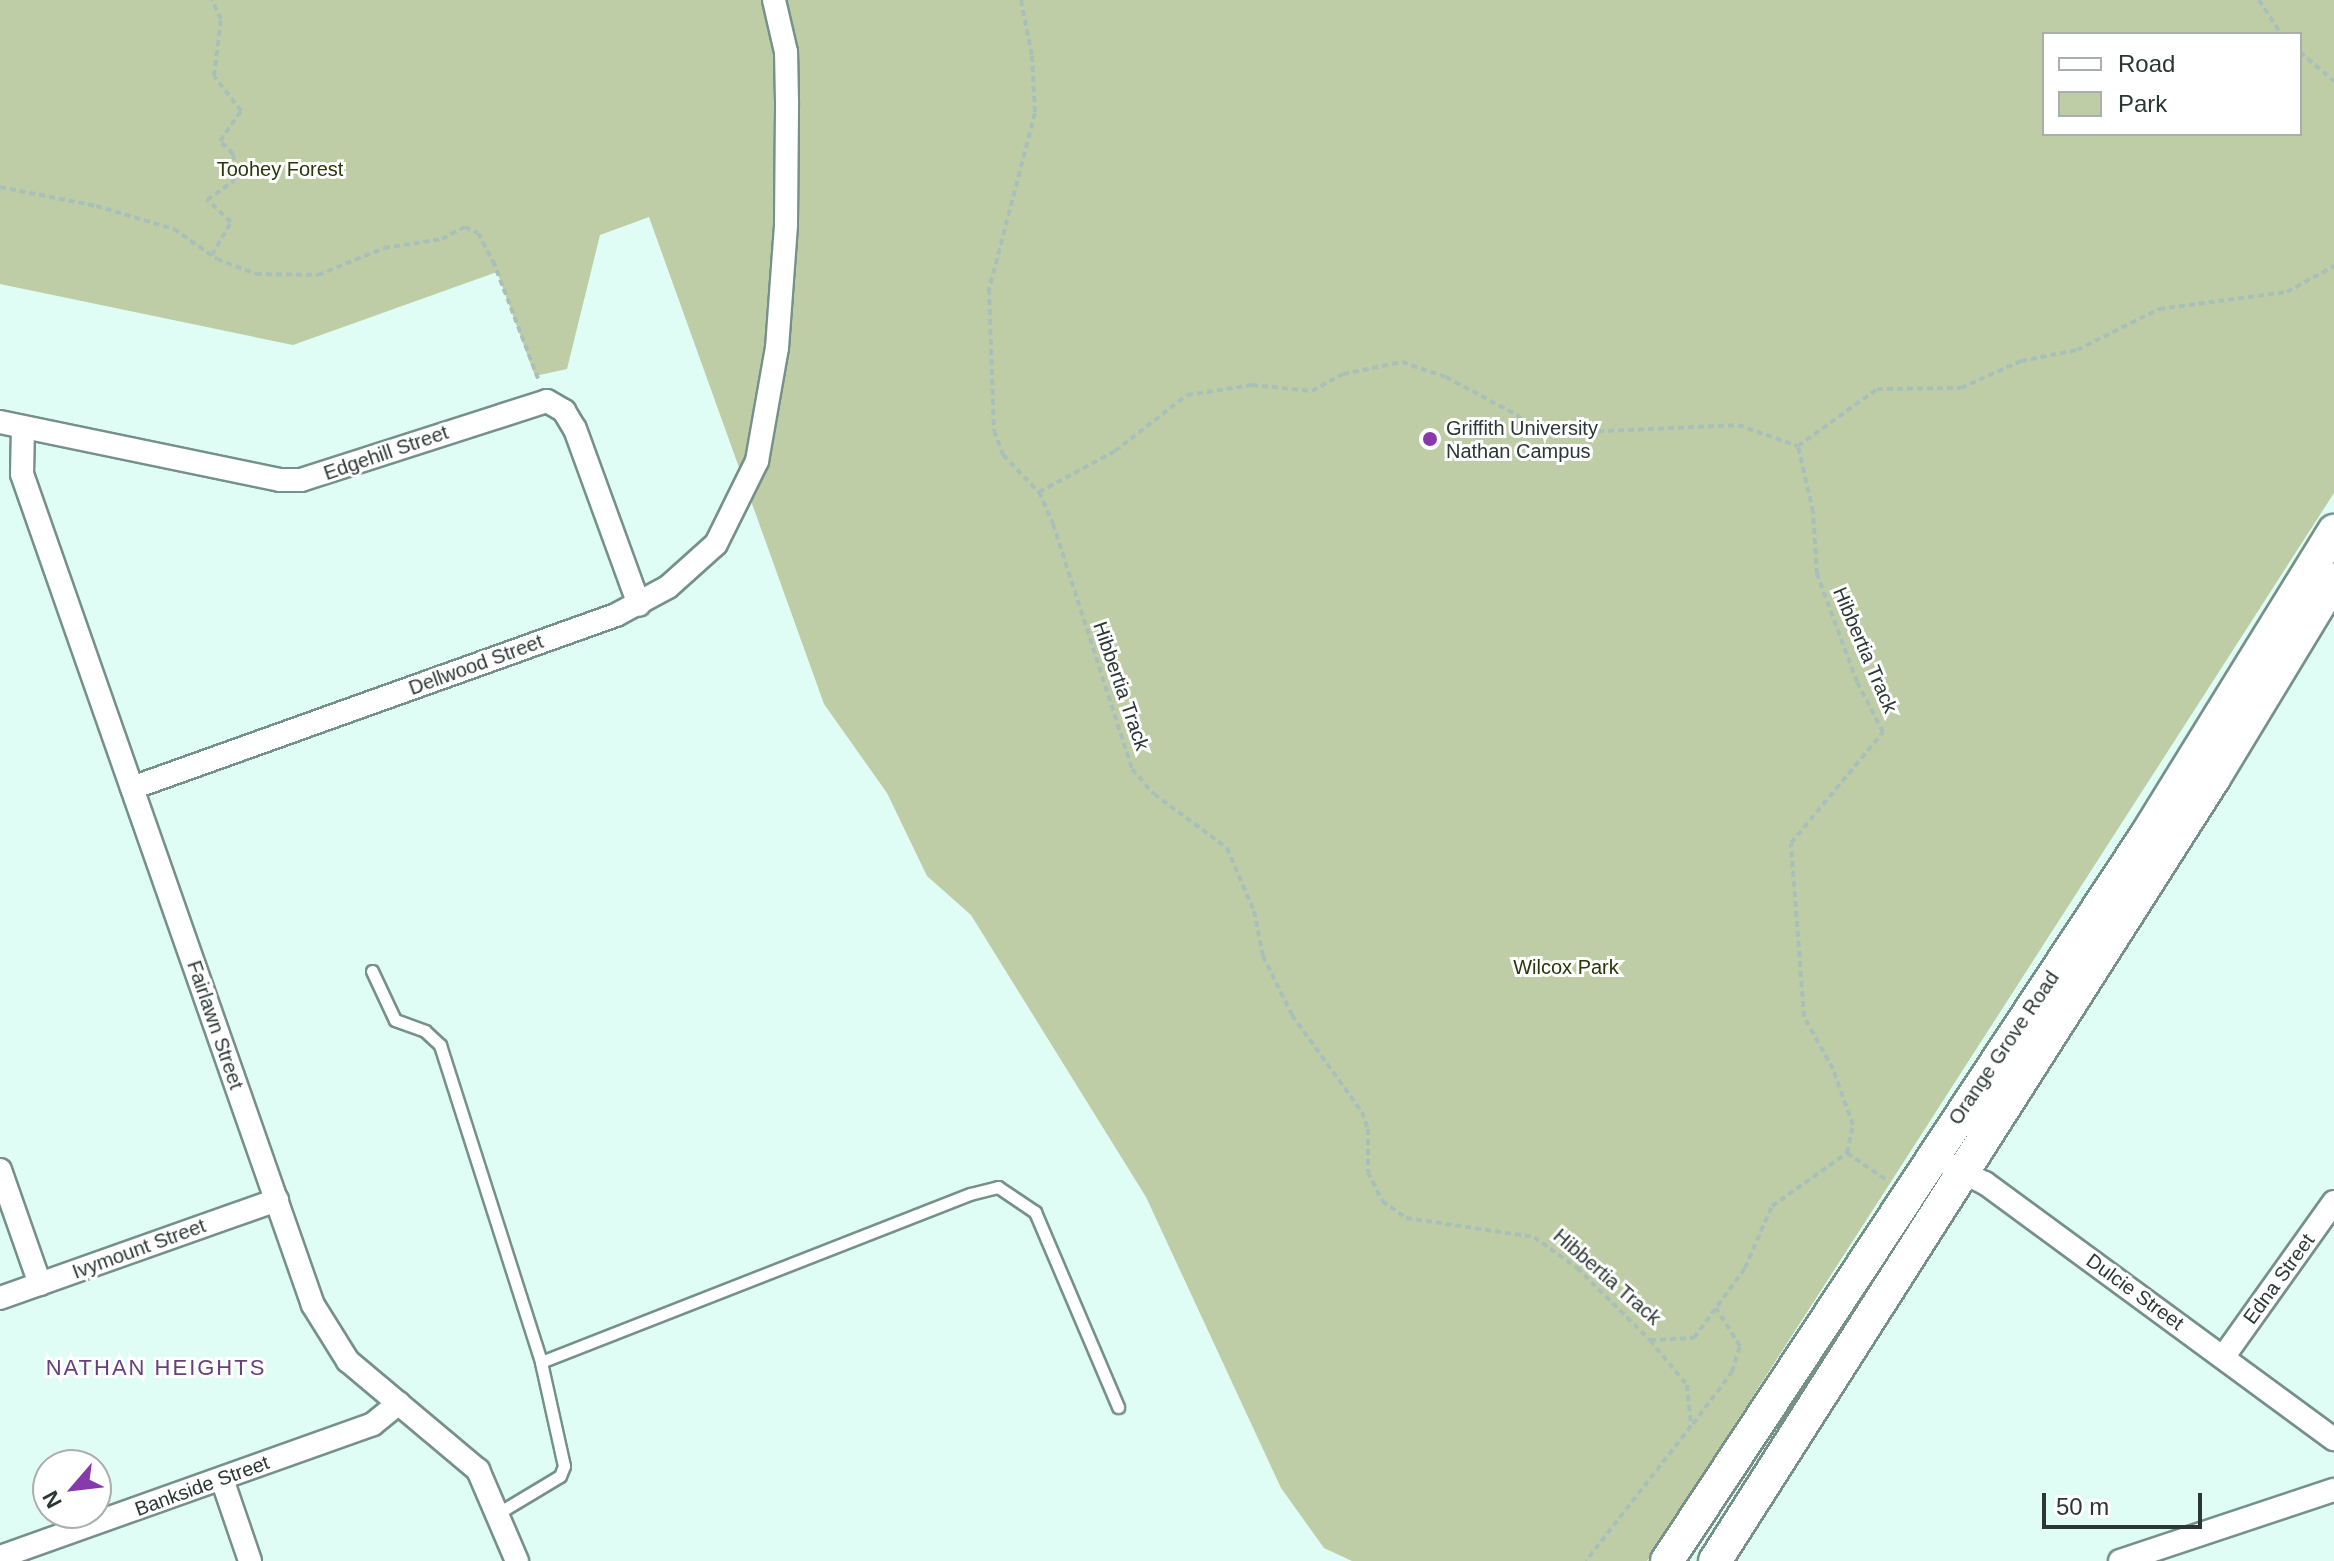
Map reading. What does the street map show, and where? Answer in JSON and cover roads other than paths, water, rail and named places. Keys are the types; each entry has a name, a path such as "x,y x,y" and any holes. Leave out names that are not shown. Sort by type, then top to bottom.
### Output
{"main road":[{"name":"Orange Grove Road","path":"1667,1561 2145,837 2334,531"},
{"name":"Orange Grove Road","path":"1715,1561 1966,1170 2334,580"}],"street":[{"name":"Dellwood Street","path":"132,788 639,605 668,587 716,544 757,461 768,419 786,224 786,52 774,0"},
{"name":"Edgehill Street","path":"0,422 280,480 301,480 547,401 564,411 575,429 639,605"},
{"name":"Fairlawn Street","path":"23,427 22,474 323,1326 348,1361 478,1470 500,1512 517,1561"},
{"name":"Dulcie Street","path":"1929,1160 1966,1170 2334,1439"},
{"path":"0,1170 40,1284"},
{"name":"Ivymount Street","path":"0,1298 277,1200"},
{"name":"Edna Street","path":"2224,1356 2334,1202"},
{"name":"Bankside Street","path":"0,1557 373,1424 399,1403"},
{"path":"222,1479 250,1561"},
{"path":"2120,1561 2334,1490"}],"lane":[{"path":"372,971 395,1020 425,1031 440,1045 541,1362 564,1466 560,1476 500,1512"},
{"path":"541,1362 970,1194 998,1187 1035,1212 1118,1407"}],"place":[{"name":"Griffith University Nathan Campus","path":"1430,439"}],"district":[{"name":"NATHAN HEIGHTS","path":"156,1368"}],"park label":[{"name":"Toohey Forest","path":"280,169"},
{"name":"Wilcox Park","path":"1566,967"}]}
